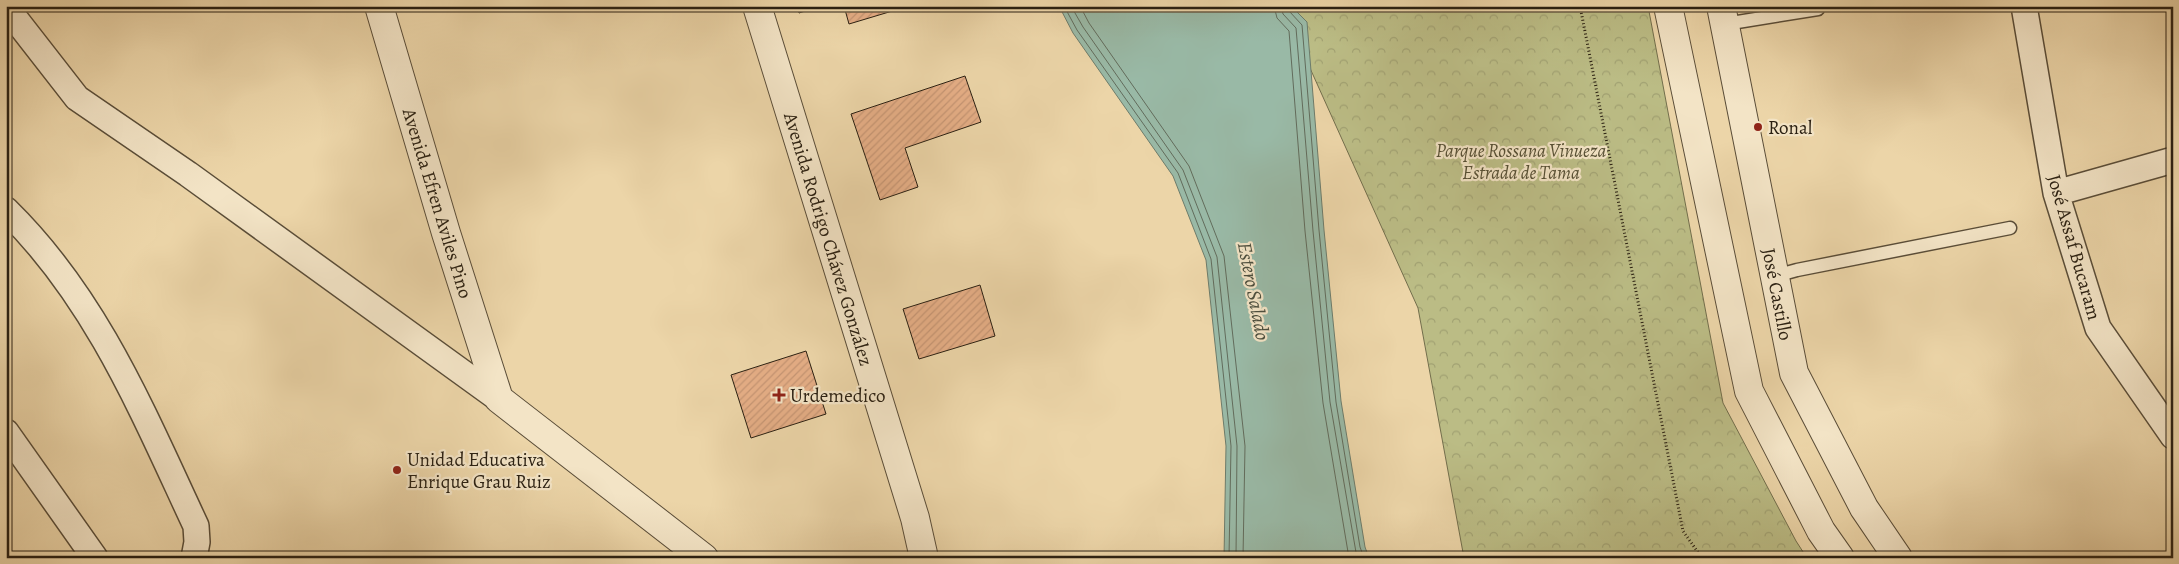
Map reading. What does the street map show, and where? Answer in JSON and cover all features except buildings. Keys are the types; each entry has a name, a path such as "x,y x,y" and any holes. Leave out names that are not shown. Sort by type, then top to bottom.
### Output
{"street":[{"path":"8,6 10,12 77,98 188,174 499,399 704,558"},
{"name":"Avenida Efren Aviles Pino","path":"379,6 446,233 499,399"},
{"name":"Avenida Rodrigo Chávez González","path":"757,6 915,518 924,558"},
{"path":"1668,6 1749,391 1821,531 1840,558"},
{"name":"José Assaf Bucaram","path":"2024,6 2056,193 2098,328 2173,436"},
{"name":"José Castillo","path":"1723,15 1794,373 1864,508 1898,558"},
{"path":"2056,193 2173,160"},
{"path":"6,210 49,256 76,290 127,378 196,526 197,542 194,558"},
{"path":"6,432 95,558"}],"lane":[{"path":"1723,15 1818,9"},
{"path":"1775,276 2010,228"}],"path":[{"path":"1580,6 1683,531 1702,558"}],"green space":[{"name":"Parque Rossana Vinueza Estrada de Tama","path":"1282,6 1648,6 1723,403 1796,541 1807,558 1464,558 1418,308"}],"water":[{"name":"Estero Salado","path":"1059,6 1291,6 1307,22 1324,230 1341,401 1365,547 1369,558 1224,558 1226,446 1206,260 1173,176 1073,33"}],"place":[{"name":"Ronal","path":"1758,127"},
{"name":"Urdemedico","path":"779,395"},
{"name":"Unidad Educativa Enrique Grau Ruiz","path":"397,470"}]}
